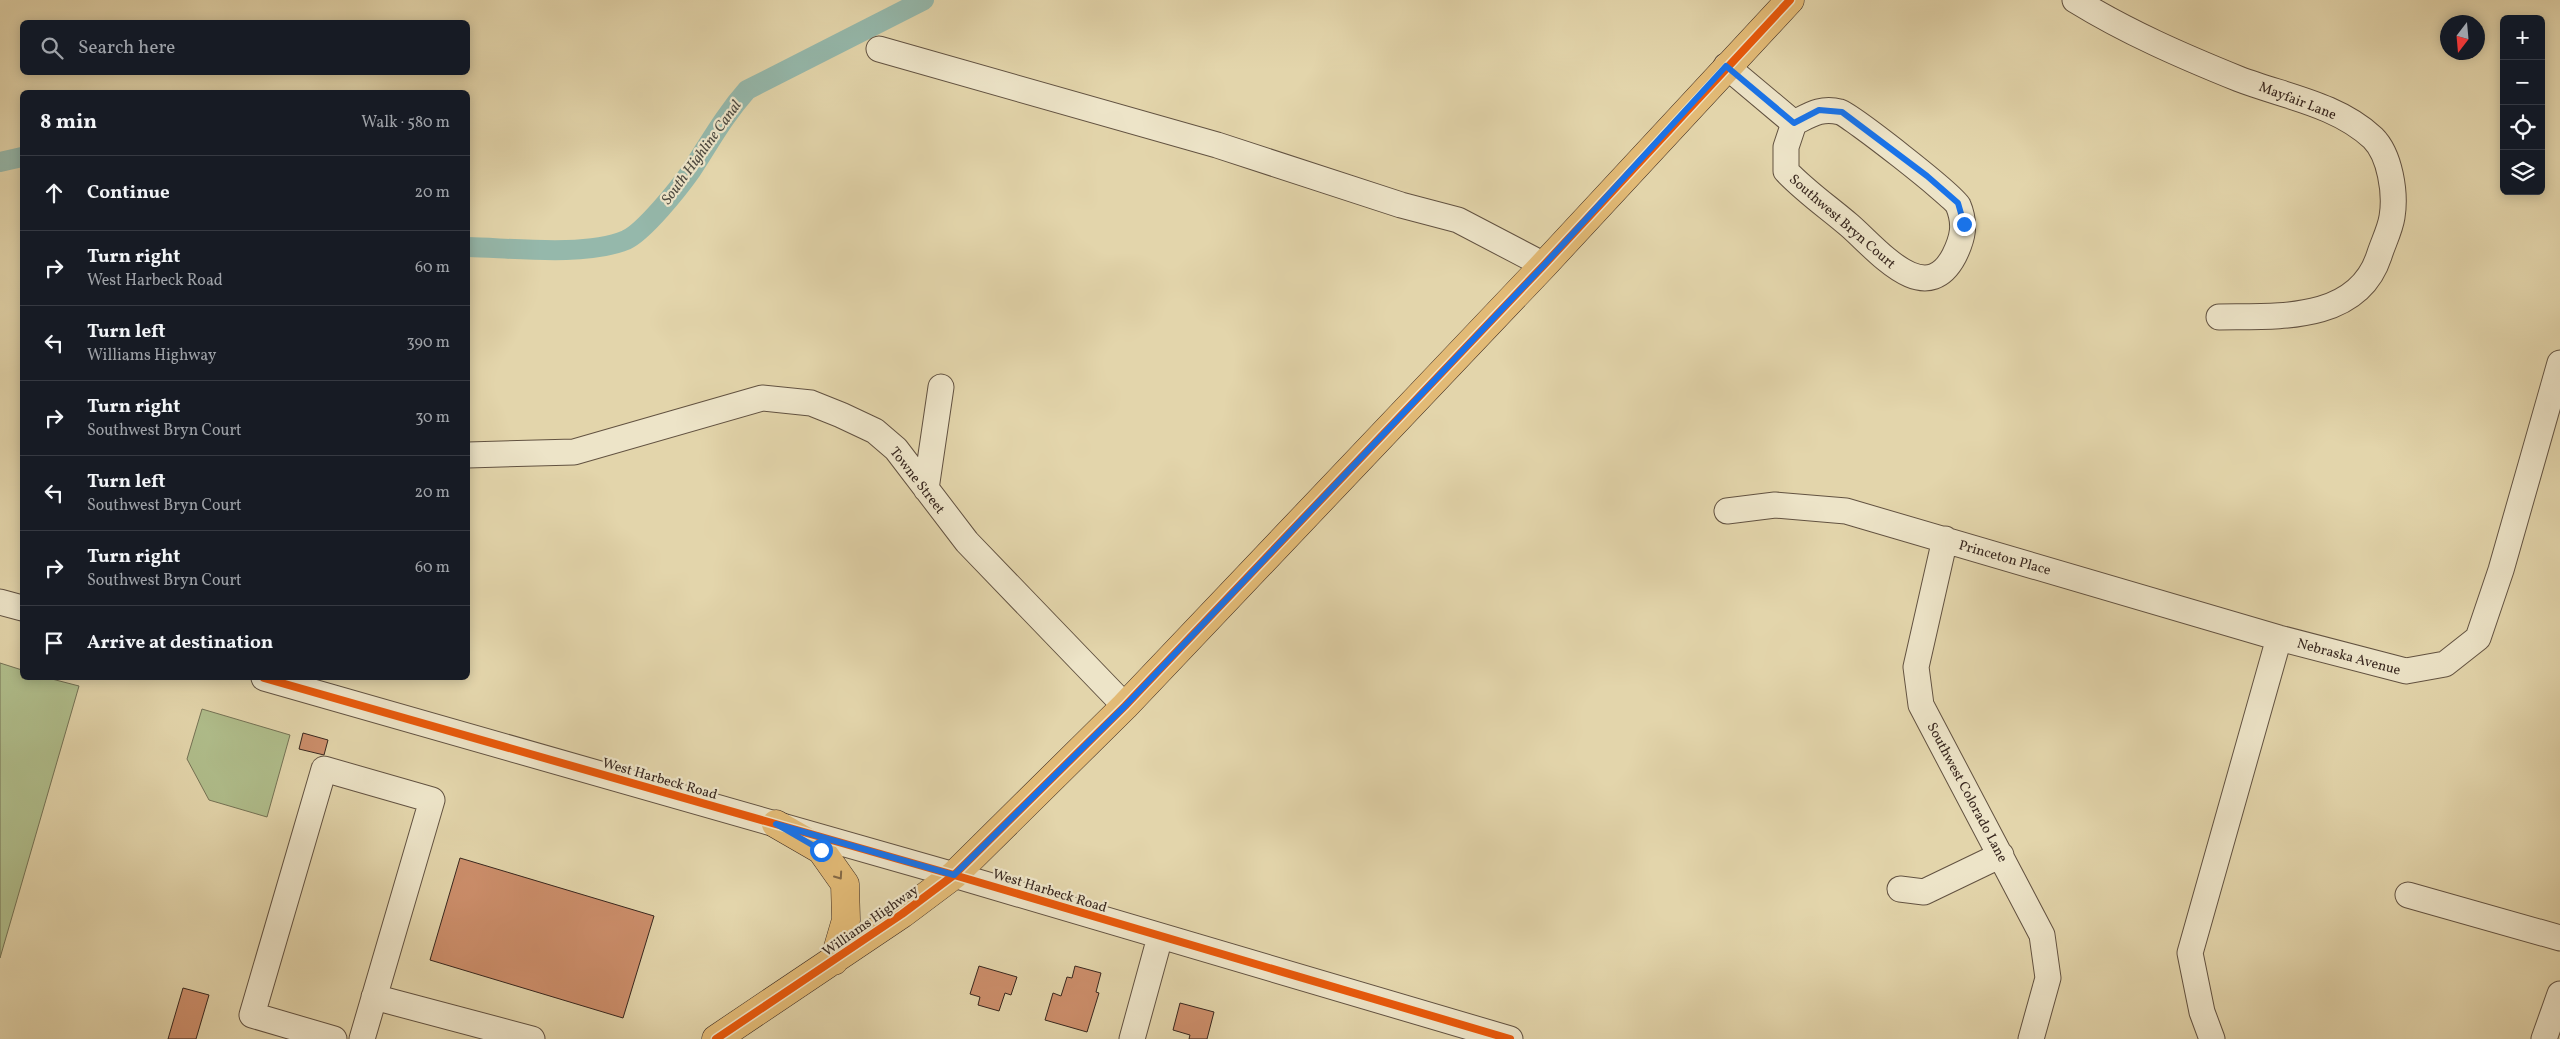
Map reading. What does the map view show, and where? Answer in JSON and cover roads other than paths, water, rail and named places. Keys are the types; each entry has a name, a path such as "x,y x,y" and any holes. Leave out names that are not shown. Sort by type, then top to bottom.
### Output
{"main road":[{"name":"Williams Highway","path":"716,1039 834,961 954,875 1125,706 1544,265 1726,66 1790,0"},
{"path":"776,824 821,850 845,884 846,920 834,961"}],"street":[{"name":"Mayfair Lane","path":"2075,0 2129,32 2240,79 2341,116 2374,139 2391,171 2392,216 2374,272 2340,304 2296,315 2219,317"},
{"path":"879,49 1217,144 1401,205 1458,220 1544,265"},
{"path":"1726,66 1794,123"},
{"name":"Southwest Bryn Court","path":"1819,110 1842,112 1927,176 1958,203 1964,224 1960,243 1950,262 1934,277 1918,278 1893,266 1849,226 1805,191 1786,172 1786,147 1794,123 1819,110"},
{"name":"Nebraska Avenue","path":"2212,1039 2202,1012 2190,953 2279,638 2406,671 2445,664 2478,638 2502,570 2560,363"},
{"path":"926,489 941,387"},
{"name":"Towne Street","path":"470,455 574,452 762,398 811,403 875,431 896,449 967,542 1125,706"},
{"name":"Princeton Place","path":"1727,511 1774,505 1846,511 2279,638"},
{"name":"Southwest Colorado Lane","path":"1945,539 1916,667 1921,704 2042,935 2048,978 2031,1039"},
{"path":"0,602 20,607"},
{"name":"West Harbeck Road","path":"271,680 954,875 1484,1035 1510,1039"},
{"path":"334,1039 252,1015 324,769 432,800 362,1039"},
{"path":"1900,889 1924,892 2001,855"},
{"path":"2408,895 2560,938"},
{"path":"1132,1039 1160,936"},
{"path":"2544,1039 2560,994"},
{"path":"374,997 532,1039"}],"waterway":[{"name":"South Highline Canal","path":"470,247 570,250 609,245 626,240 642,228 678,188 724,119 747,90 924,0"},
{"name":"South Highline Canal","path":"0,162 20,157"}]}
